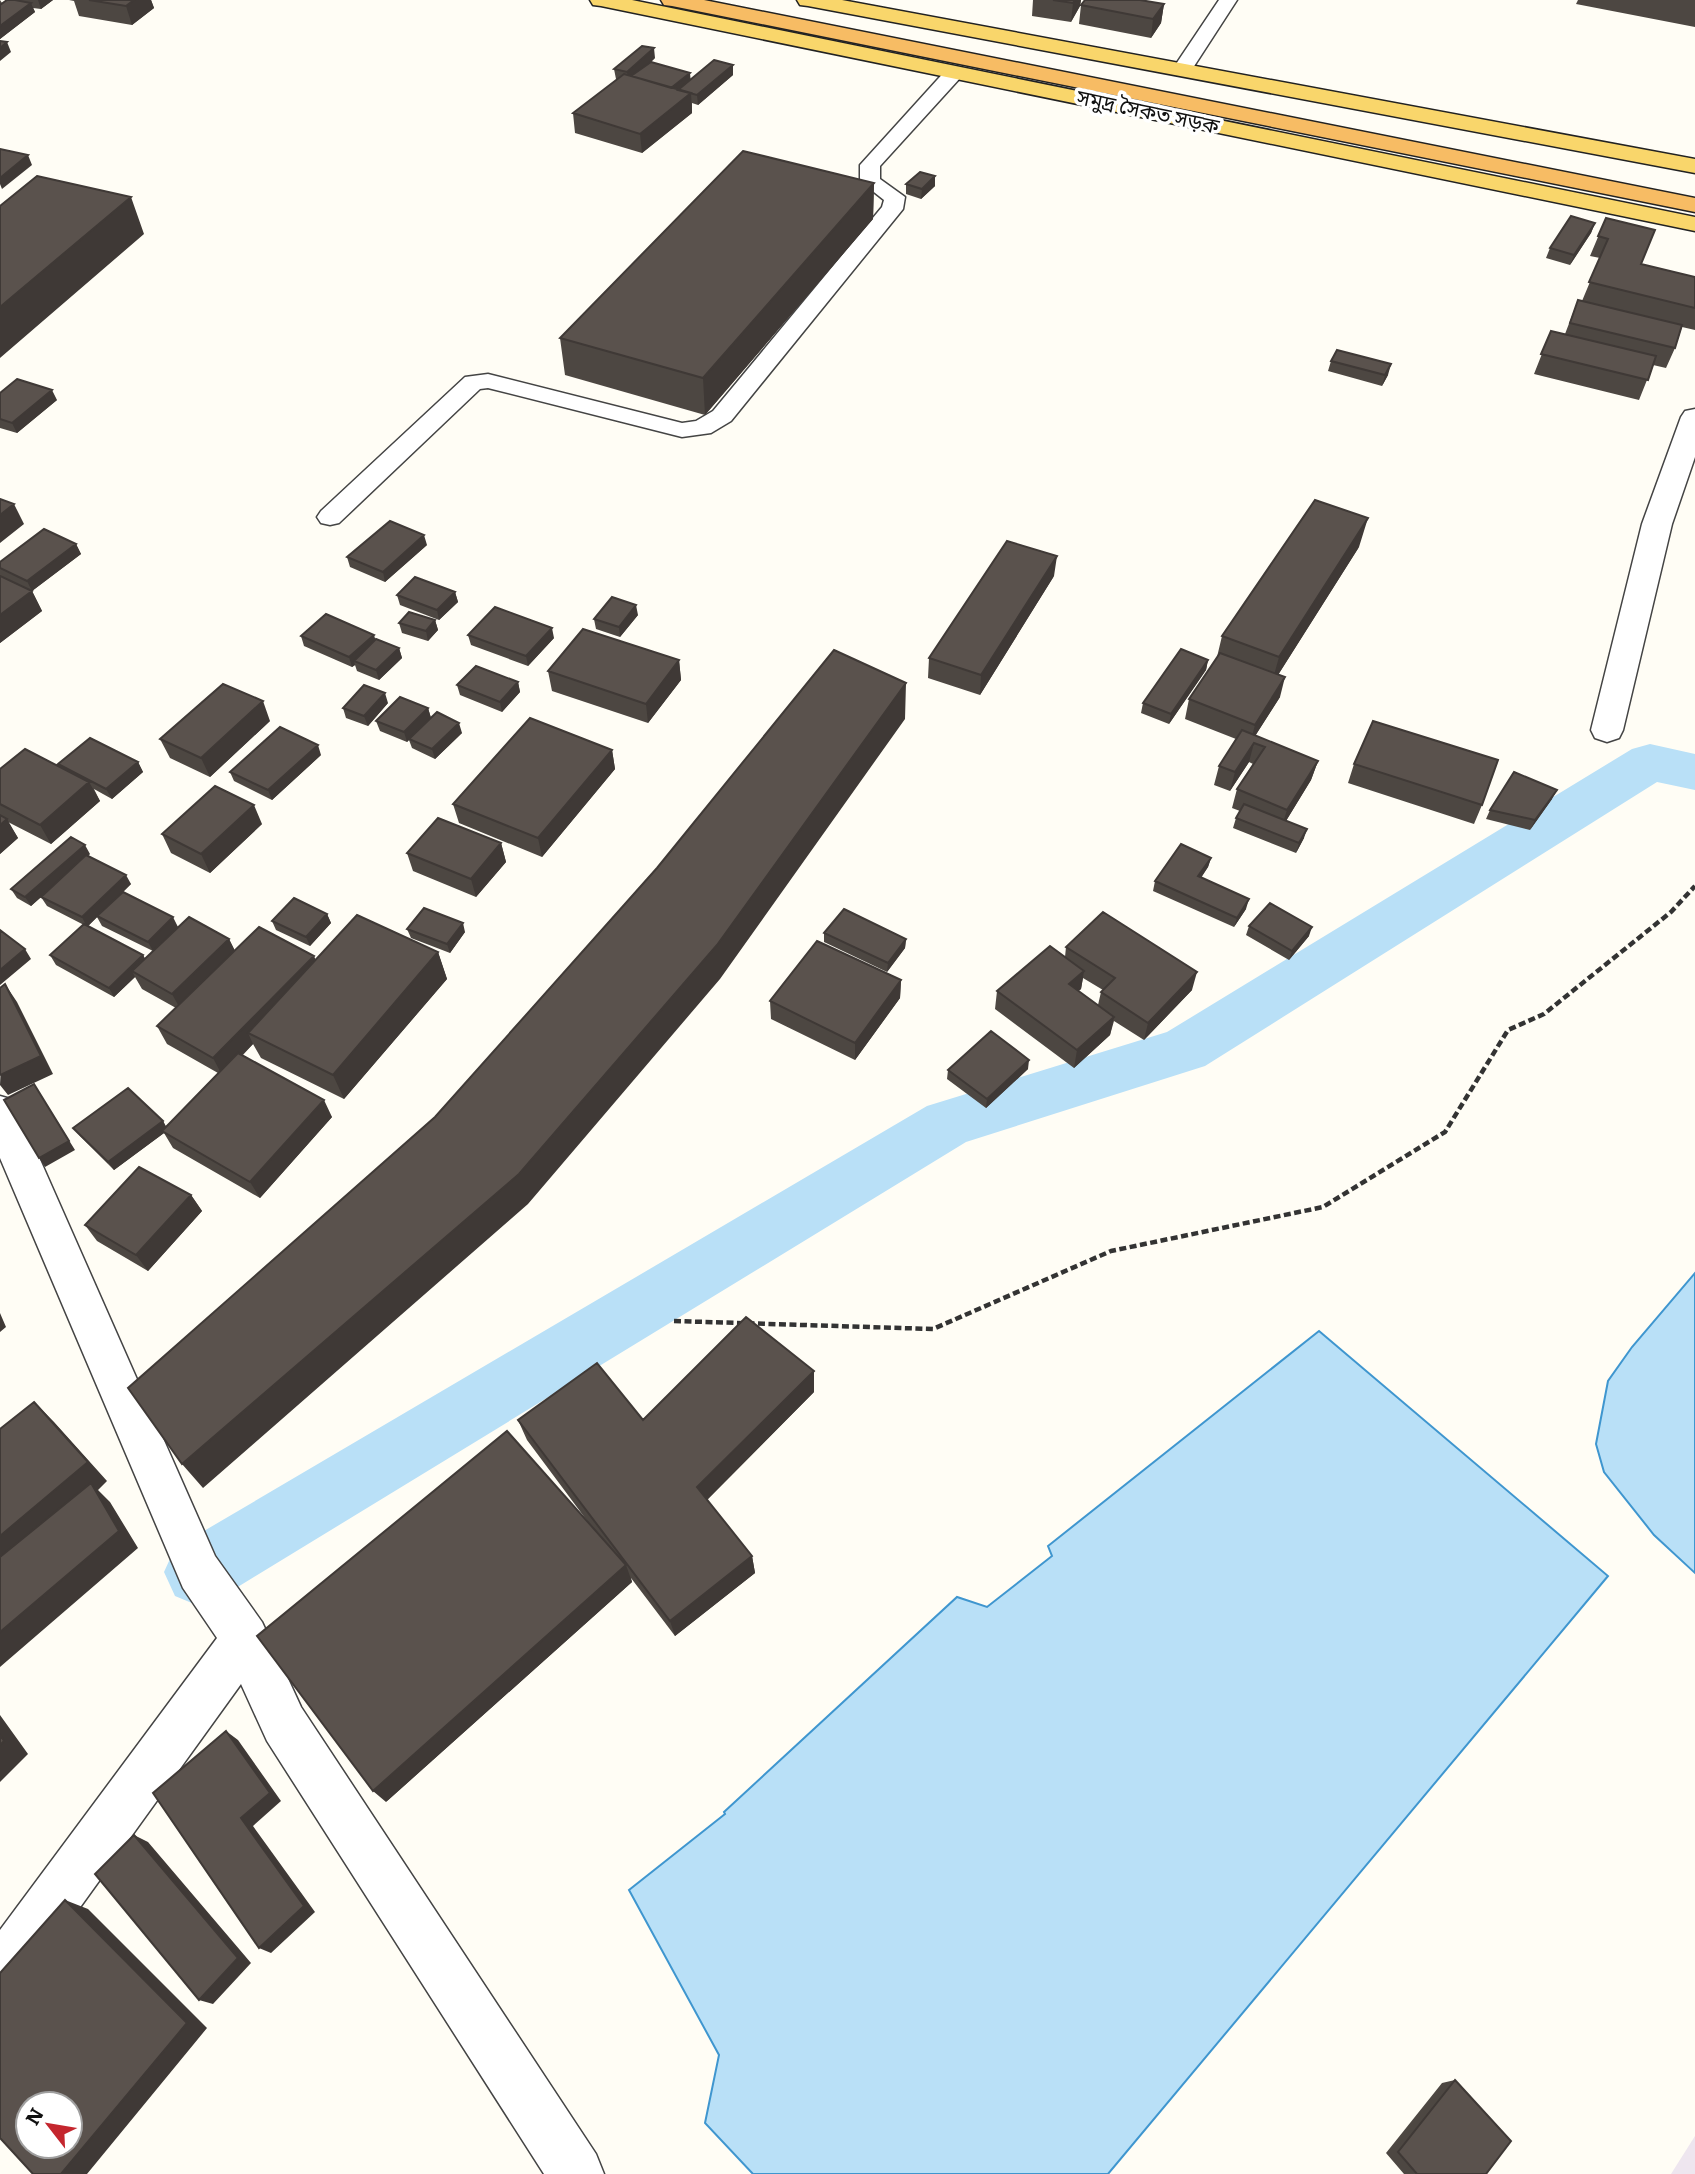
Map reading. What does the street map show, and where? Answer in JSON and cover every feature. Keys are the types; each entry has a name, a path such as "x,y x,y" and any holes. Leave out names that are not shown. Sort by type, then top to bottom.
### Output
{"highway":[{"path":"673,0 1695,205"},
{"path":"766,0 1695,183"}],"main road":[{"name":"সমুদ্র সৈকত সড়ক","path":"601,0 1695,224"},
{"name":"সমুদ্র সৈকত সড়ক","path":"808,0 1695,166"}],"street":[{"path":"1607,730 1657,524 1695,417"},
{"path":"0,1112 199,1572 245,1639 284,1724 576,2174"},
{"path":"0,1973 245,1639"}],"lane":[{"path":"1182,70 1228,0"},
{"path":"330,517 473,382 488,381 682,430 702,428 722,416 892,209 894,197 870,181 870,165 954,73"}],"path":[{"path":"674,1321 933,1329 1111,1251 1323,1207 1445,1132 1508,1031 1544,1014 1671,912 1695,886"}],"shaded area":[{"path":"1695,2136 1695,2174 1671,2174"}],"water":[{"path":"1695,1273 1695,1573 1654,1535 1604,1472 1596,1444 1608,1381 1632,1347"},
{"path":"1319,1331 1608,1576 1108,2174 753,2174 705,2123 719,2055 629,1890 725,1814 724,1812 957,1597 987,1607 1052,1556 1048,1546"}],"building":[{"path":"7,0 31,3 0,26 0,5"},
{"path":"89,0 134,0 126,6"},
{"path":"1053,0 1075,0 1073,3"},
{"path":"1085,0 1140,0 1164,4 1153,19 1081,5"},
{"path":"642,46 654,48 627,72 614,69"},
{"path":"714,60 733,65 697,95 678,90"},
{"path":"651,62 690,73 671,88 631,76"},
{"path":"624,74 691,93 640,134 573,113"},
{"path":"0,149 28,155 0,178"},
{"path":"743,151 874,183 703,378 560,338"},
{"path":"920,172 935,176 922,189 906,184"},
{"path":"37,176 131,197 0,307 0,206"},
{"path":"1571,216 1595,223 1574,255 1550,248"},
{"path":"1606,218 1655,230 1641,264 1695,277 1695,308 1589,282 1608,239 1598,236"},
{"path":"1578,300 1682,325 1675,348 1570,323"},
{"path":"1551,331 1656,356 1648,380 1541,354"},
{"path":"1337,350 1391,364 1385,375 1331,361"},
{"path":"17,379 52,390 12,423 0,419 0,393"},
{"path":"0,499 14,504 0,515"},
{"path":"1315,500 1368,518 1279,657 1222,636"},
{"path":"390,521 424,535 383,572 347,557"},
{"path":"44,529 76,544 27,581 0,568 0,562"},
{"path":"1007,541 1057,556 981,675 929,658"},
{"path":"0,576 32,591 0,615"},
{"path":"415,577 455,592 437,610 397,595"},
{"path":"612,597 636,605 619,627 594,619"},
{"path":"495,607 552,628 526,656 468,635"},
{"path":"409,612 435,620 426,631 399,623"},
{"path":"326,614 374,635 349,657 301,636"},
{"path":"583,629 679,660 646,704 548,671"},
{"path":"376,639 399,648 376,670 354,661"},
{"path":"1181,649 1208,660 1171,714 1143,703"},
{"path":"834,650 906,683 717,945 519,1174 182,1464 128,1388 435,1117 657,868"},
{"path":"1220,653 1285,677 1255,725 1189,699"},
{"path":"476,666 518,682 500,702 457,685"},
{"path":"223,684 263,701 201,758 160,739"},
{"path":"364,685 385,693 364,716 343,708"},
{"path":"400,697 428,708 404,732 376,721"},
{"path":"437,712 459,723 432,749 409,739"},
{"path":"530,718 612,750 538,838 453,804"},
{"path":"1373,721 1498,760 1482,805 1354,764"},
{"path":"280,727 318,745 268,790 230,772"},
{"path":"1242,730 1318,761 1287,810 1237,789 1265,747 1254,743 1235,772 1219,766"},
{"path":"90,738 138,762 106,789 58,764"},
{"path":"25,749 89,782 40,825 0,804 0,769"},
{"path":"1514,772 1557,790 1535,820 1490,810"},
{"path":"215,786 254,805 201,854 162,834"},
{"path":"1244,804 1307,829 1299,843 1236,818"},
{"path":"0,815 7,819 0,825"},
{"path":"438,818 501,843 471,879 407,853"},
{"path":"71,837 85,845 25,897 11,889"},
{"path":"1181,844 1211,858 1198,876 1249,899 1237,918 1155,881"},
{"path":"86,855 126,875 82,917 41,897"},
{"path":"123,892 173,917 148,942 97,916"},
{"path":"294,898 327,914 306,937 272,921"},
{"path":"1270,903 1312,927 1292,951 1249,926"},
{"path":"424,908 463,923 447,944 407,929"},
{"path":"844,909 906,939 888,963 824,933"},
{"path":"1103,912 1197,972 1148,1023 1101,992 1115,978 1066,947"},
{"path":"357,915 438,952 333,1075 248,1033"},
{"path":"189,917 229,939 172,994 132,971"},
{"path":"84,924 143,955 109,988 50,955"},
{"path":"259,927 314,956 213,1058 157,1026"},
{"path":"0,930 25,949 0,970"},
{"path":"817,941 901,980 855,1043 770,1001"},
{"path":"1050,946 1084,971 1069,984 1114,1017 1077,1050 997,991"},
{"path":"5,984 41,1056 0,1075 0,988"},
{"path":"991,1031 1029,1060 987,1099 948,1070"},
{"path":"238,1053 324,1100 250,1182 162,1131"},
{"path":"34,1084 69,1141 39,1158 4,1100"},
{"path":"128,1088 163,1121 108,1162 73,1128"},
{"path":"139,1167 191,1195 136,1255 85,1225"},
{"path":"746,1317 814,1371 697,1487 752,1556 670,1621 518,1420 597,1363 643,1420"},
{"path":"34,1402 88,1462 0,1536 0,1429"},
{"path":"507,1431 626,1565 373,1791 257,1636"},
{"path":"91,1483 119,1531 0,1632 0,1557"},
{"path":"226,1731 270,1793 241,1818 304,1906 259,1948 153,1793"},
{"path":"134,1835 238,1958 199,2000 95,1874"},
{"path":"65,1900 187,2023 84,2146 84,2090 14,2090 14,2153 0,2138 0,1973"},
{"path":"1455,2080 1511,2141 1486,2174 1417,2174 1398,2152"},
{"path":"20,2160 73,2160 61,2174 33,2174"}],"waterway":[{"path":"199,1572 948,1123 1185,1050 1650,762 1695,772"}]}
